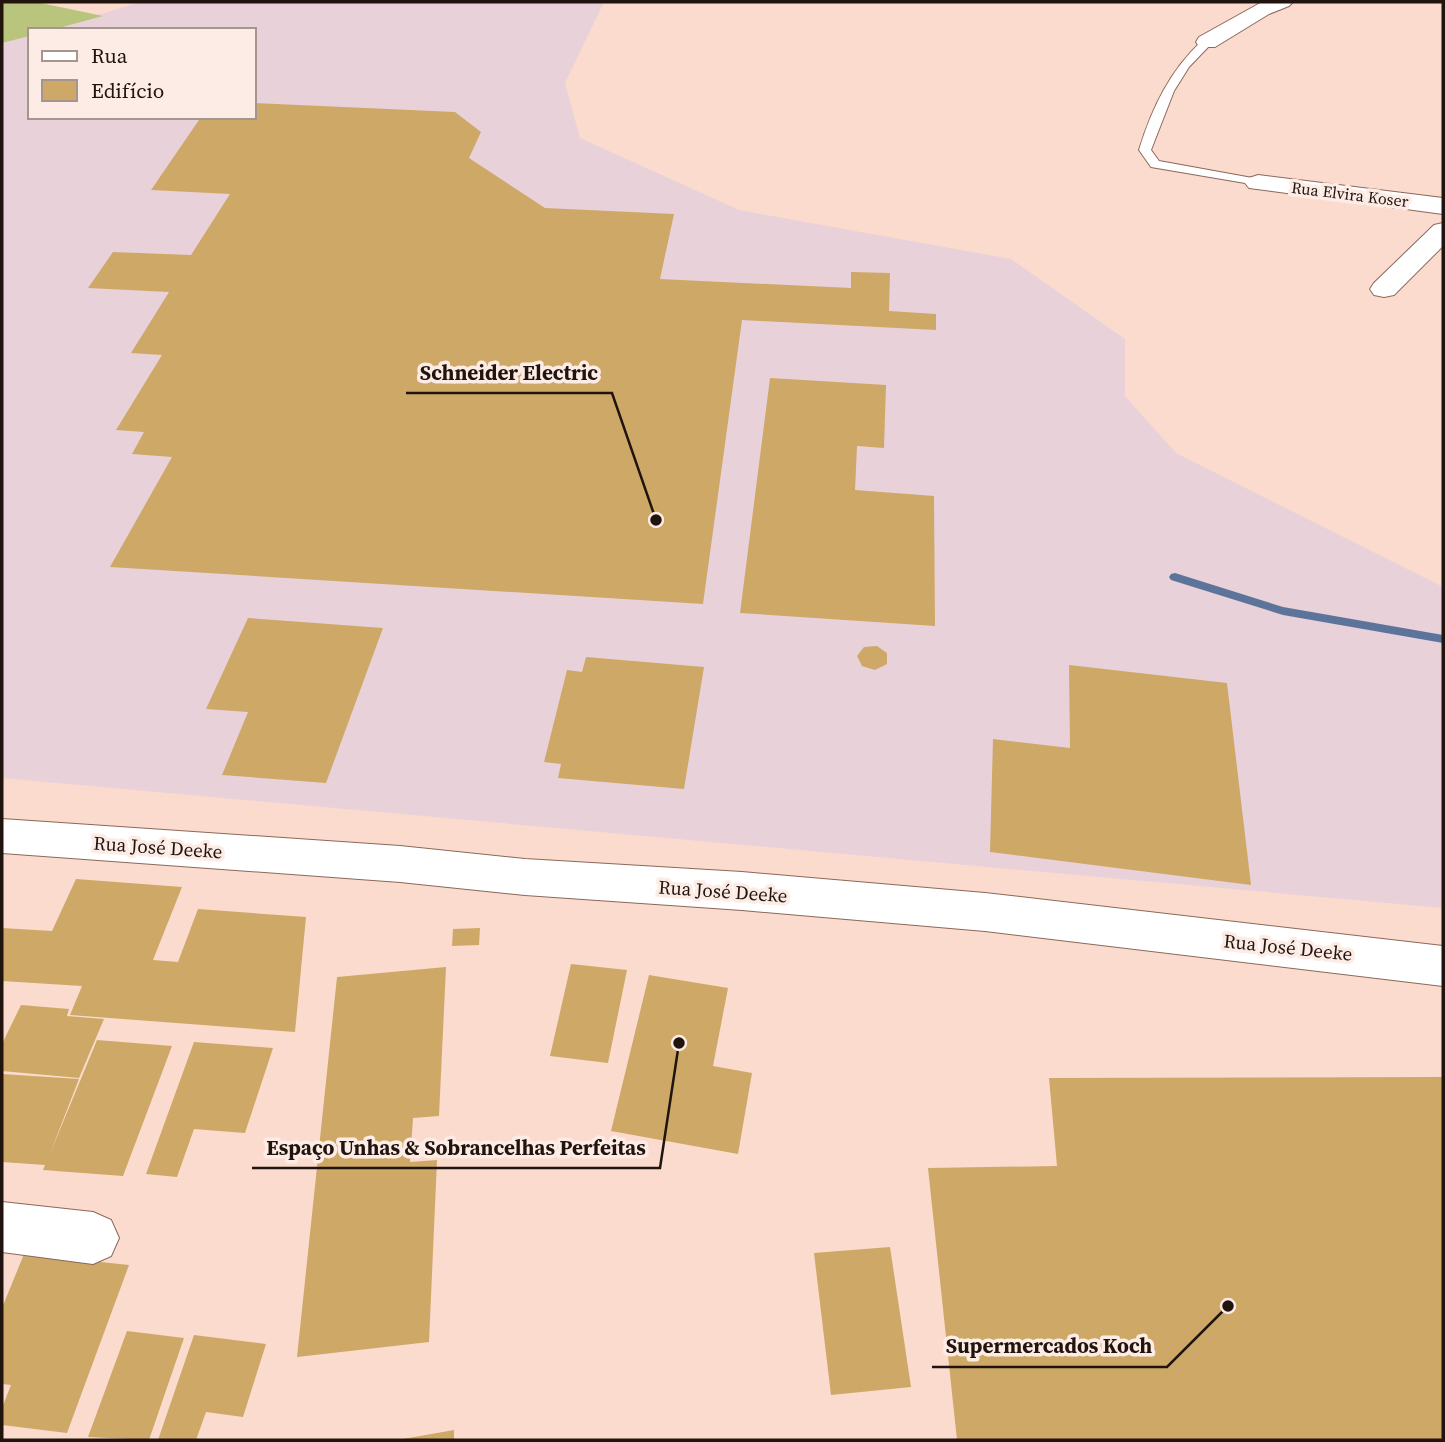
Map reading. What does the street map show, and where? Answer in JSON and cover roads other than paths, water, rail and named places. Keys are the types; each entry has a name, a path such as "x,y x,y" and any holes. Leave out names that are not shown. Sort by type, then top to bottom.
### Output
{"street":[{"path":"1207,41 1261,9 1283,2"},
{"name":"Rua Elvira Koser","path":"1258,183 1443,206"},
{"path":"1384,289 1443,231"},
{"name":"Rua José Deeke","path":"2,836 400,864 525,877 985,912 1443,966"},
{"path":"2,1227 93,1238"}],"lane":[{"path":"1207,41 1193,53 1157,109 1145,150 1155,164 1258,183"}],"waterway":[{"path":"1175,577 1283,611 1443,639"}],"place":[{"name":"Schneider Electric","path":"656,520"},
{"name":"Espaço Unhas & Sobrancelhas Perfeitas","path":"679,1043"},
{"name":"Supermercados Koch","path":"1228,1306"}]}
